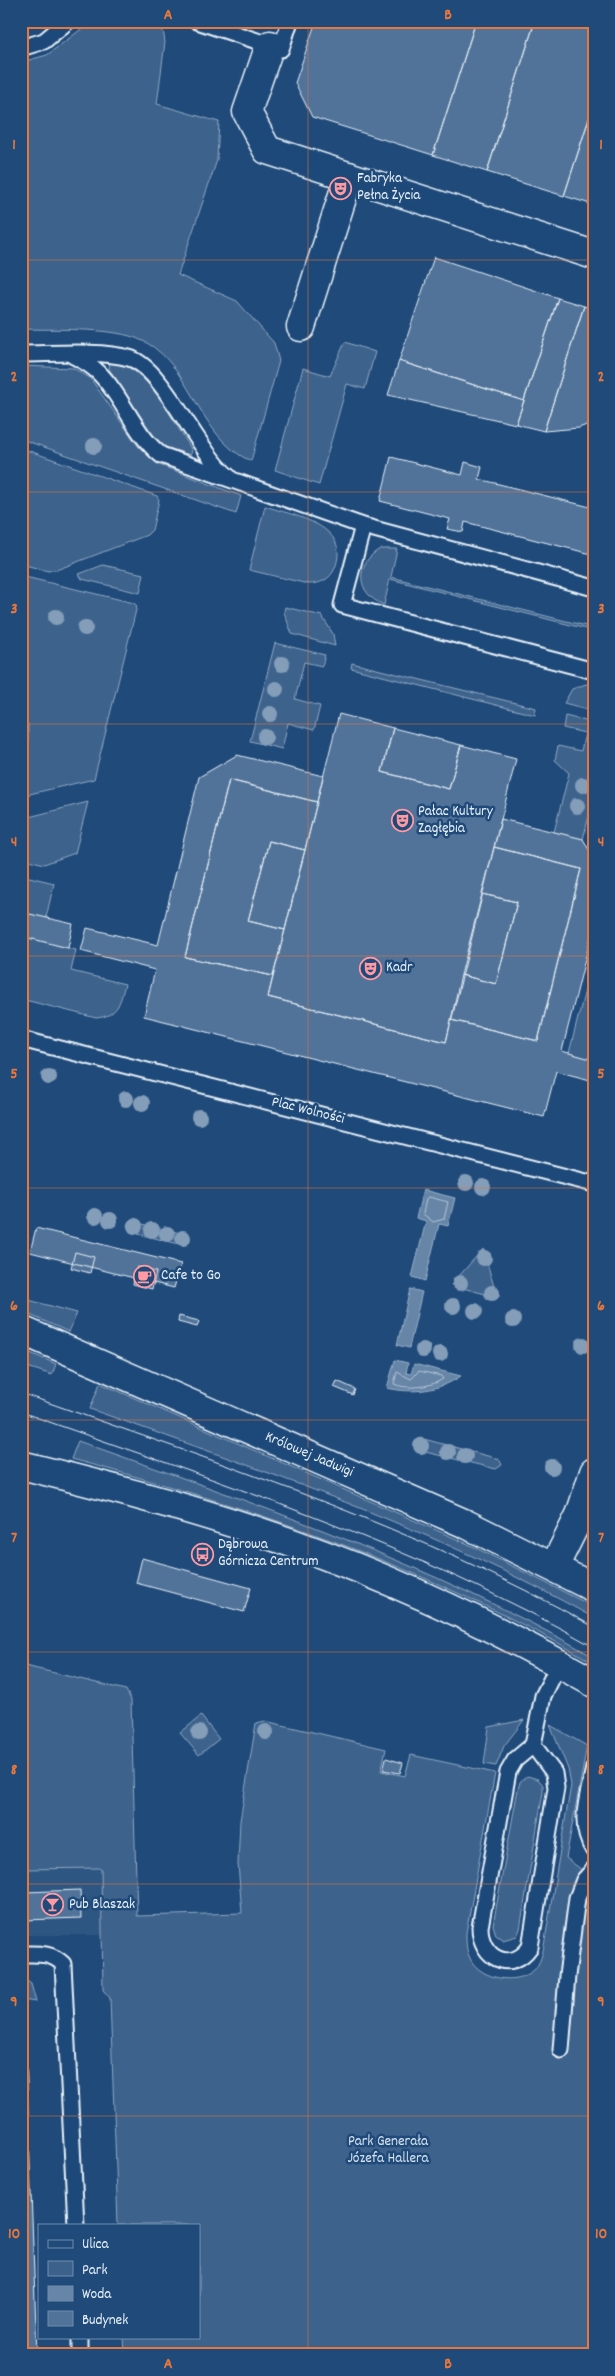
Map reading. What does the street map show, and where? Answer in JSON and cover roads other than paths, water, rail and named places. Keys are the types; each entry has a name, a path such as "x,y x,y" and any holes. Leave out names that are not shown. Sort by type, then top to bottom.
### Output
{"main road":[{"path":"270,46 247,112 267,150 594,255"},
{"path":"301,327 349,176"},
{"name":"Królowej Jadwigi","path":"21,1330 448,1516 594,1588"},
{"path":"21,1465 168,1502 292,1542 421,1595 507,1635 594,1683"},
{"path":"554,1567 580,1515 594,1472"}],"lane":[{"path":"21,48 44,41 68,21"},
{"path":"197,21 281,49 290,21"},
{"path":"21,354 111,354 131,358 144,366 155,377 210,458 234,481"},
{"path":"72,355 88,364 105,380 152,449 161,455 363,526 594,588"},
{"path":"363,526 342,605 594,671"},
{"name":"Plac Wolności","path":"21,1039 594,1184"},
{"path":"533,1745 554,1774 556,1788 530,1947 521,1957 506,1960 490,1955 485,1950 480,1937 480,1928 507,1777 516,1760 533,1745 543,1696 559,1664"},
{"path":"594,1768 584,1822 585,1832 594,1851"},
{"path":"561,2050 567,1976 577,1898 584,1880 594,1869"},
{"path":"21,1954 55,1956 63,1964 76,2224"},
{"path":"80,2338 80,2355"}],"water":[{"path":"423,1190 455,1198 448,1226 439,1224 425,1281 412,1277 426,1221 416,1218"},
{"path":"410,1289 422,1292 409,1348 397,1345"},
{"path":"395,1360 408,1363 406,1373 411,1374 414,1364 461,1376 444,1385 426,1390 406,1391 387,1388"}],"tram line":[{"path":"21,1393 240,1470 385,1526 526,1590 594,1627"},
{"path":"21,1412 241,1490 385,1546 526,1610 594,1647"}],"place":[{"name":"Fabryka Pełna Życia","path":"341,188"},
{"name":"Pałac Kultury Zagłębia","path":"402,821"},
{"name":"Kadr","path":"370,968"},
{"name":"Cafe to Go","path":"145,1276"},
{"name":"Dąbrowa Górnicza Centrum","path":"202,1554"},
{"name":"Pub Blaszak","path":"53,1905"}],"park label":[{"name":"Park Generała Józefa Hallera","path":"388,2150"}]}
